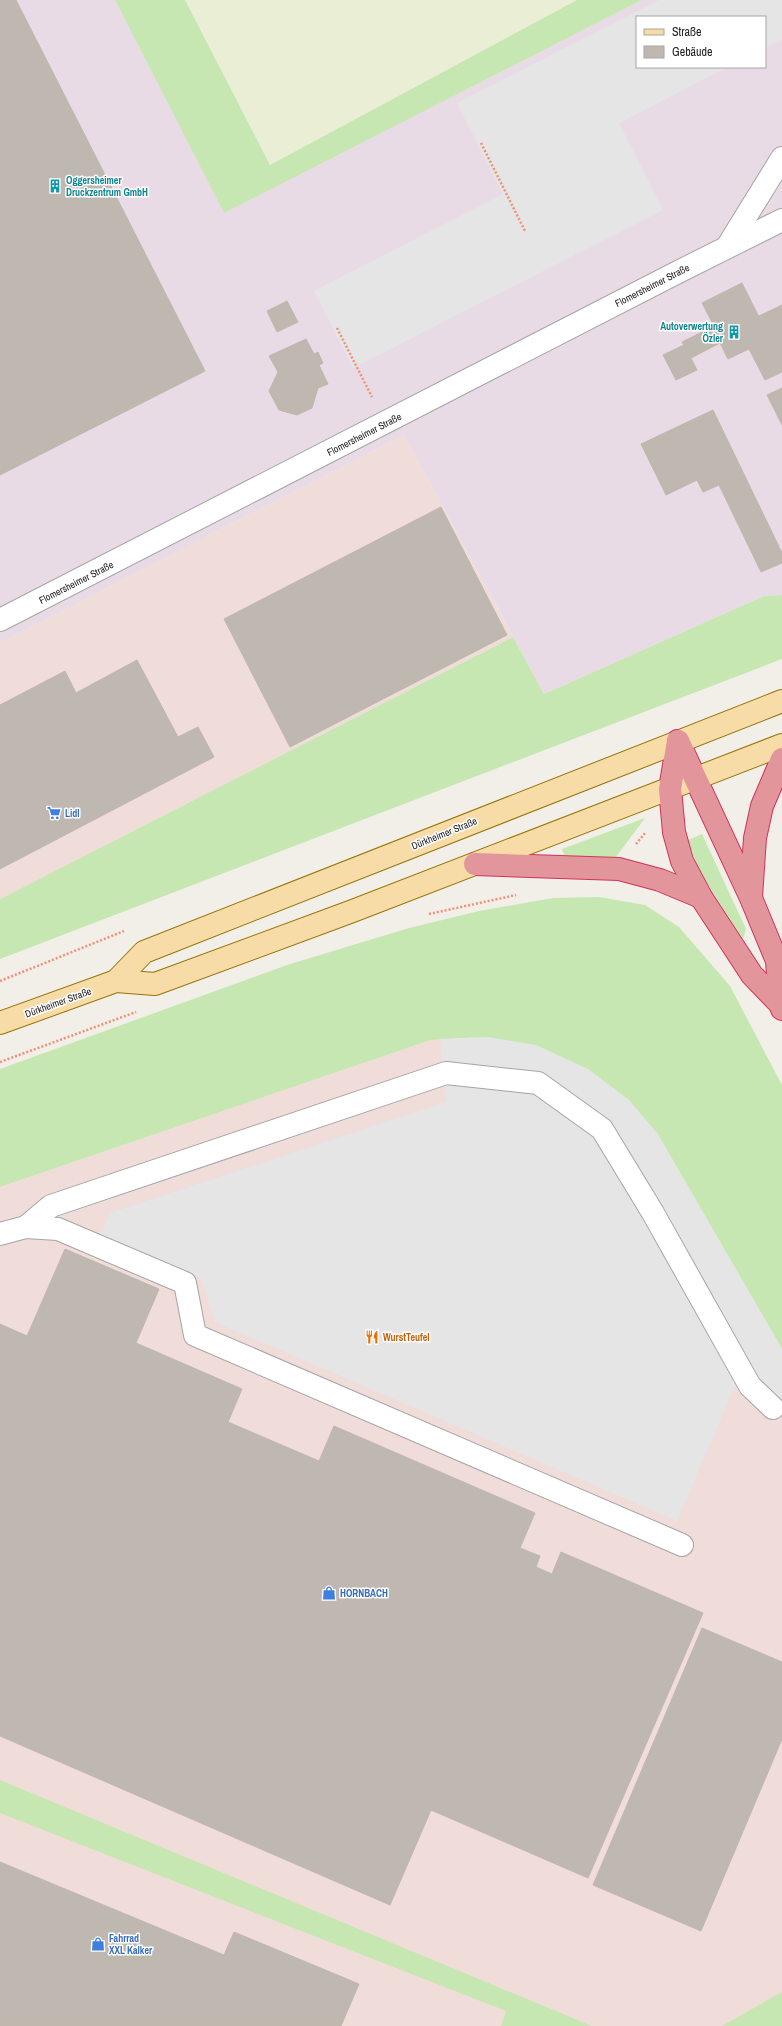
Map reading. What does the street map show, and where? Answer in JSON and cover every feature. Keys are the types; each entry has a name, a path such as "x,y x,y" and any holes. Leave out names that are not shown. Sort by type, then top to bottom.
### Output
{"highway":[{"path":"678,741 751,898 777,961 781,1007"},
{"path":"678,741 670,789 676,839 682,861 701,897 752,975 781,1007"},
{"path":"751,898 756,838 762,806 782,759"},
{"path":"475,864 620,868 660,880 701,897"}],"main road":[{"name":"Dürkheimer Straße","path":"116,982 144,952 782,701"},
{"name":"Dürkheimer Straße","path":"0,1023 116,982 155,984 475,864 782,745"}],"street":[{"path":"727,247 782,158"},
{"name":"Flomersheimer Straße","path":"0,620 782,220"},
{"path":"26,1227 51,1206 446,1073 538,1083 602,1129 653,1213 750,1386 773,1408"},
{"path":"0,1234 26,1227 58,1229 185,1283 195,1335 682,1545"}],"path":[{"path":"481,143 525,231"},
{"path":"337,328 385,422"}],"shaded area":[{"path":"0,0 115,0 224,212 642,0 782,0 782,595 764,596 544,694 404,435 0,643"},
{"path":"659,0 782,0 782,39 766,47 766,16 636,16 636,68 726,68 619,123 663,210 353,368 314,291 503,194 457,103"},
{"path":"404,435 513,637 0,899 0,643"},
{"path":"487,1037 782,1350 782,2005 748,2026 0,2026 0,1187 431,1040"},
{"path":"487,1037 536,1045 588,1069 629,1100 657,1133 782,1349 782,1413 735,1386 677,1521 215,1322 201,1278 100,1236 110,1213 446,1102 440,1039"}],"green space":[{"path":"115,0 185,0 270,165 577,0 642,0 224,213"},
{"path":"185,0 577,0 270,165"},
{"path":"782,595 782,659 0,959 0,899 513,637 544,694 764,596"},
{"path":"645,818 616,857 565,857 562,849"},
{"path":"702,834 746,929 743,939 699,871 688,840"},
{"path":"599,897 645,905 679,927 730,986 782,1085 782,1349 657,1133 487,1037 431,1040 0,1187 0,1069 287,965 409,928 479,911 553,898"},
{"path":"0,1780 592,2026 501,2026 506,2011 0,1813"},
{"path":"782,1992 782,2026 722,2026"}],"building":[{"name":"Oggersheimer Druckzentrum GmbH","path":"0,0 16,0 205,371 0,475"},
{"name":"Autoverwertung Özler","path":"742,283 770,339 728,359 720,343 691,358 697,370 676,380 663,355 684,345 682,342 714,326 702,303"},
{"path":"287,301 298,322 277,332 267,311"},
{"path":"782,305 782,333 770,339 759,316"},
{"path":"782,333 782,372 765,380 749,349"},
{"path":"306,339 314,354 318,352 323,363 319,365 328,384 318,388 312,408 297,415 279,410 269,391 278,372 269,356"},
{"path":"782,388 782,425 767,395"},
{"path":"713,410 782,553 782,563 761,572 719,485 703,492 697,480 666,495 641,444"},
{"path":"441,507 507,635 290,747 224,619"},
{"name":"Lidl","path":"137,660 178,737 198,727 214,757 0,869 0,705 65,671 76,693"},
{"name":"HORNBACH","path":"65,1249 159,1289 136,1343 242,1389 228,1422 319,1461 334,1426 535,1513 520,1548 540,1556 536,1567 552,1574 561,1552 703,1613 588,1878 431,1810 390,1905 0,1736 0,1324 27,1336"},
{"path":"702,1628 782,1662 782,1739 701,1931 593,1885"},
{"name":"Fahrrad XXL Kalker","path":"0,1862 224,1955 234,1932 359,1984 341,2026 0,2026"}],"place":[{"name":"Oggersheimer Druckzentrum GmbH","path":"55,186"},
{"name":"Autoverwertung Özler","path":"734,332"},
{"name":"Lidl","path":"54,813"},
{"name":"WurstTeufel","path":"372,1337"},
{"name":"HORNBACH","path":"329,1593"},
{"name":"Fahrrad XXL Kalker","path":"98,1944"}]}
